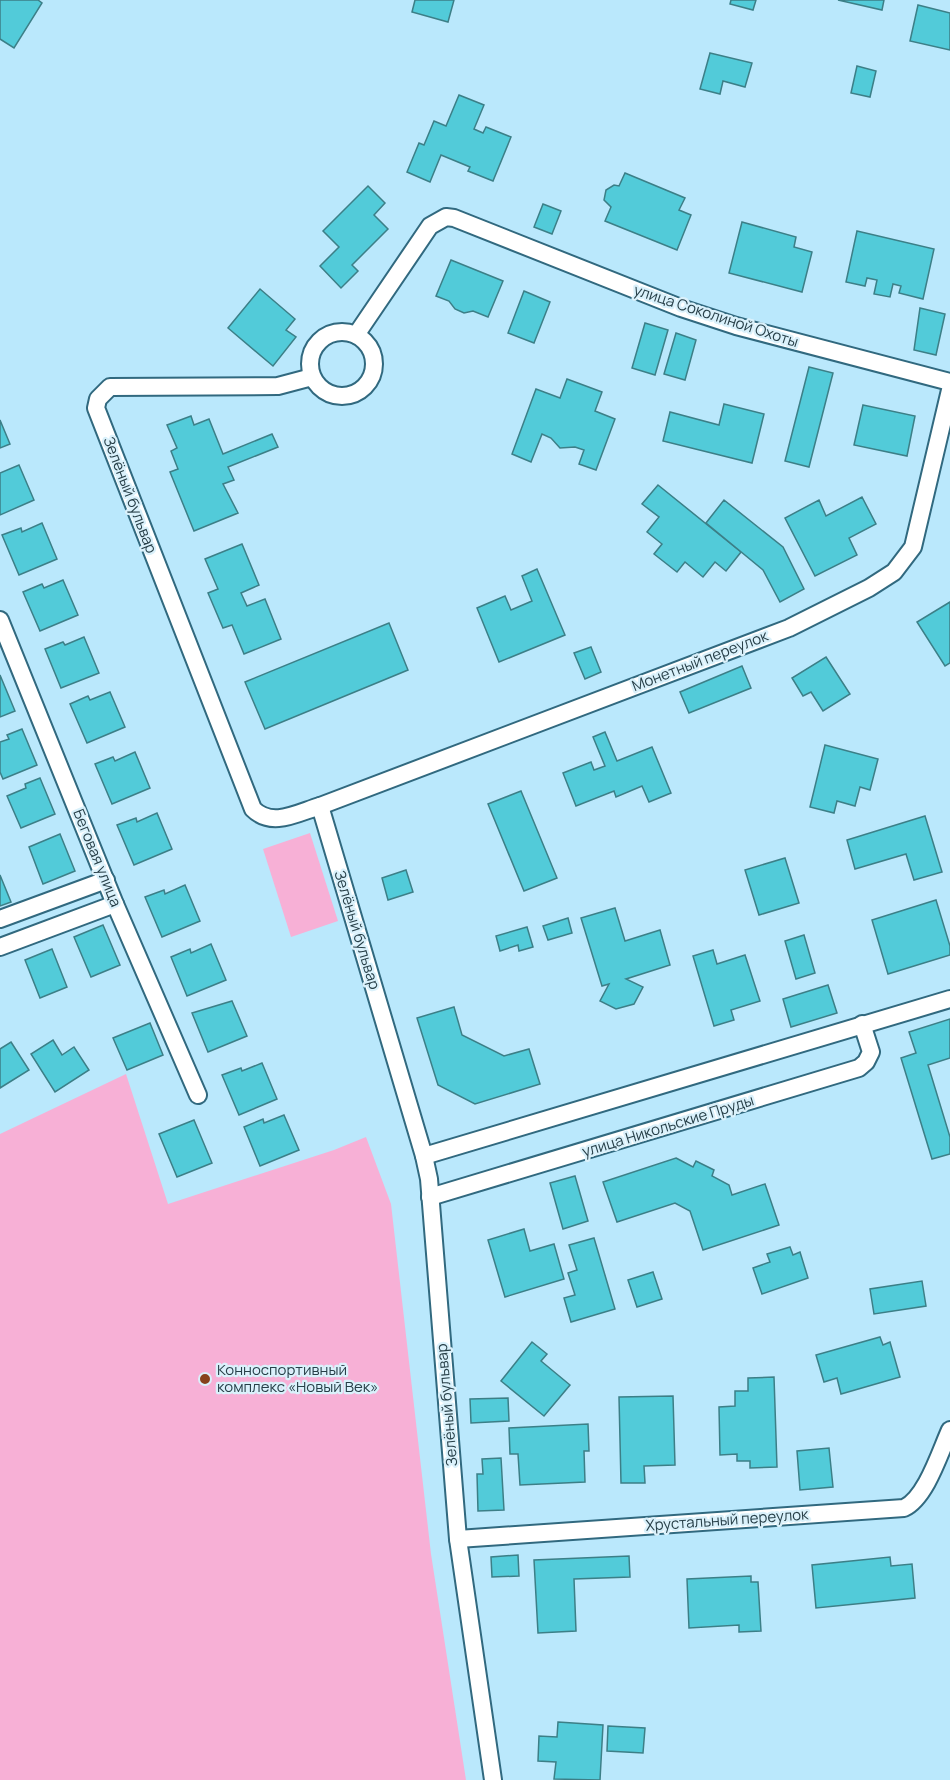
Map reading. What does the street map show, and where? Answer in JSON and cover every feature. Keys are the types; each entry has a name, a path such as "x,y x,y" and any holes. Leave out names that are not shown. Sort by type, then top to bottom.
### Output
{"street":[{"name":"улица Соколиной Охоты","path":"356,335 430,226 446,217 454,218 681,308 736,326 950,382"},
{"path":"337,333 356,335 370,350 374,369 369,382 359,392 346,396 333,395 320,388 312,377 309,365 312,352 319,341 337,333"},
{"name":"Зелёный бульвар","path":"312,377 278,386 120,385 103,392 96,408 253,809 264,819 273,820 320,806 424,1156 430,1197 458,1539 493,1780"},
{"name":"Монетный переулок","path":"320,806 789,628 869,588 894,572 913,547 950,390"},
{"name":"Беговая улица","path":"0,620 105,880 198,1095"},
{"path":"0,919 105,880"},
{"path":"0,947 116,904"},
{"path":"424,1156 950,999"},
{"name":"улица Никольские Пруды","path":"430,1197 859,1068 866,1062 871,1052 862,1024"},
{"name":"Хрустальный переулок","path":"458,1539 904,1508 914,1502 922,1492 950,1430"}],"shaded area":[{"path":"310,833 338,921 291,937 263,849"},
{"name":"Конноспортивный комплекс «Новый Век»","path":"126,1074 168,1204 334,1150 366,1137 391,1204 431,1554 466,1780 0,1780 0,1134"}],"building":[{"path":"0,0 38,0 42,3 14,48 0,39"},
{"path":"415,0 454,0 448,22 412,12"},
{"path":"731,0 756,0 753,10 730,4"},
{"path":"838,0 884,0 882,10"},
{"path":"918,5 950,13 950,50 910,41"},
{"path":"710,53 752,63 745,87 723,81 720,94 700,89"},
{"path":"857,66 876,71 870,97 851,93"},
{"path":"459,95 484,105 474,129 483,133 486,127 511,137 493,181 468,171 470,167 441,155 430,182 407,172 419,143 424,145 434,121 446,126"},
{"path":"625,173 685,198 679,210 691,215 677,250 605,221 611,207 604,200 606,190 614,185 619,186"},
{"path":"368,186 385,203 374,215 388,229 352,265 358,271 341,288 320,266 339,247 323,231"},
{"path":"543,204 561,211 552,234 534,227"},
{"path":"742,222 796,237 794,247 812,252 802,292 729,273"},
{"path":"857,231 934,249 923,299 899,293 901,286 893,284 890,297 874,294 877,280 867,278 865,286 846,282"},
{"path":"451,260 503,281 488,317 473,311 464,313 455,309 449,301 436,296"},
{"path":"260,289 295,319 286,330 296,337 273,366 228,328"},
{"path":"524,291 550,302 534,343 508,333"},
{"path":"920,308 945,314 936,355 914,350"},
{"path":"645,323 668,330 655,375 632,368"},
{"path":"676,333 696,340 685,380 664,374"},
{"path":"809,367 833,373 809,467 785,461"},
{"path":"567,379 602,392 595,411 615,419 596,470 579,464 584,450 575,447 560,448 551,438 542,434 531,462 512,454 536,389 560,398"},
{"path":"724,404 764,414 752,463 663,441 670,412 719,425"},
{"path":"863,405 915,416 907,456 854,445"},
{"path":"191,416 194,425 209,419 223,454 272,434 278,447 228,467 234,480 223,484 238,513 194,531 170,472 178,469 171,451 177,448 167,425"},
{"path":"0,420 10,444 0,448"},
{"path":"19,465 34,500 0,515 0,473"},
{"path":"658,485 741,552 726,571 715,562 703,577 685,562 677,572 654,554 662,544 647,532 659,517 642,504"},
{"path":"862,497 876,524 849,538 857,555 815,576 785,518 819,500 826,516"},
{"path":"724,500 783,547 804,589 780,602 763,570 706,523"},
{"path":"42,523 57,559 19,575 2,535 21,528 22,532"},
{"path":"242,544 259,585 241,593 247,606 265,599 281,639 244,654 232,625 223,628 208,593 218,589 205,559"},
{"path":"537,569 565,635 499,662 477,608 505,596 511,610 532,601 522,576"},
{"path":"63,580 78,615 40,631 23,592 42,584 44,588"},
{"path":"950,602 950,663 945,666 917,622"},
{"path":"389,623 408,670 265,729 245,682"},
{"path":"84,637 99,673 61,688 45,649 63,642 65,645"},
{"path":"591,647 601,672 585,679 574,653"},
{"path":"826,657 850,694 823,711 811,692 803,696 792,678"},
{"path":"742,666 751,688 689,713 680,692"},
{"path":"0,675 15,711 0,717"},
{"path":"110,692 125,727 87,743 70,704 88,696 90,700"},
{"path":"22,729 37,765 3,779 0,772 0,742 9,739 7,735"},
{"path":"605,732 617,761 652,747 671,793 649,802 642,786 616,797 614,791 576,806 563,773 591,762 594,770 605,766 593,737"},
{"path":"825,745 878,759 870,790 860,787 855,806 837,801 834,813 810,807"},
{"path":"135,752 150,788 112,804 95,764 113,757 115,761"},
{"path":"40,778 55,814 21,828 7,796 26,788 25,784"},
{"path":"521,791 557,878 524,891 488,804"},
{"path":"157,813 172,849 134,865 117,825 136,818 137,822"},
{"path":"925,816 942,872 914,880 906,854 855,869 847,840"},
{"path":"60,834 75,871 43,884 29,847"},
{"path":"785,858 799,903 759,915 745,870"},
{"path":"406,870 413,892 388,900 382,878"},
{"path":"0,875 11,902 0,906"},
{"path":"185,885 200,921 162,937 145,897 164,890 165,894"},
{"path":"936,900 950,946 950,955 888,974 872,920"},
{"path":"615,908 625,941 660,930 670,965 626,979 643,987 634,1004 616,1009 600,1001 609,984 602,986 581,918"},
{"path":"568,918 572,933 548,940 543,926"},
{"path":"103,925 120,965 91,977 74,937"},
{"path":"527,927 533,947 519,951 518,945 500,951 496,936"},
{"path":"804,935 815,973 796,979 785,941"},
{"path":"211,944 226,980 187,996 171,957 190,949 191,953"},
{"path":"52,949 67,987 40,998 25,960"},
{"path":"713,950 717,964 745,955 760,1001 731,1010 734,1020 714,1026 693,956"},
{"path":"828,985 837,1013 791,1027 783,999"},
{"path":"232,1001 247,1036 208,1052 192,1013"},
{"path":"454,1007 462,1035 504,1056 529,1049 540,1084 475,1104 438,1085 417,1018"},
{"path":"950,1019 950,1058 928,1065 950,1137 950,1154 932,1159 901,1058 916,1053 909,1032"},
{"path":"150,1023 163,1055 127,1070 113,1038"},
{"path":"53,1040 62,1055 74,1047 89,1070 55,1092 31,1054"},
{"path":"11,1042 29,1070 0,1088 0,1049"},
{"path":"262,1063 277,1099 239,1115 222,1075 241,1068 242,1071"},
{"path":"284,1115 299,1150 260,1166 244,1127 263,1119 264,1123"},
{"path":"194,1120 212,1163 177,1177 159,1134"},
{"path":"676,1158 693,1167 696,1161 714,1170 712,1176 729,1185 732,1195 765,1184 779,1225 703,1250 690,1211 675,1203 617,1222 603,1182"},
{"path":"575,1176 588,1221 563,1229 550,1183"},
{"path":"524,1229 530,1251 554,1244 564,1279 505,1297 488,1240"},
{"path":"594,1238 615,1309 571,1322 564,1298 575,1295 568,1273 577,1270 569,1245"},
{"path":"790,1247 793,1255 800,1252 808,1278 762,1294 753,1268 770,1262 767,1254"},
{"path":"653,1272 662,1299 637,1307 628,1280"},
{"path":"922,1281 926,1306 874,1314 870,1289"},
{"path":"880,1337 883,1345 890,1342 900,1377 841,1394 837,1378 824,1382 816,1355"},
{"path":"532,1342 547,1354 541,1361 570,1385 544,1416 501,1381"},
{"path":"774,1377 777,1467 750,1468 750,1461 737,1461 737,1454 720,1455 719,1407 735,1406 735,1391 748,1391 748,1378"},
{"path":"673,1396 675,1465 644,1466 645,1483 621,1483 619,1397"},
{"path":"508,1398 509,1421 471,1423 470,1399"},
{"path":"588,1424 589,1451 584,1451 585,1482 520,1485 518,1454 510,1454 509,1428"},
{"path":"829,1448 833,1487 800,1490 797,1451"},
{"path":"501,1458 504,1510 478,1511 477,1474 483,1474 482,1459"},
{"path":"518,1555 519,1576 492,1577 491,1557"},
{"path":"629,1556 630,1577 574,1579 576,1631 538,1633 534,1560"},
{"path":"890,1557 891,1566 912,1564 915,1598 816,1608 812,1565"},
{"path":"751,1576 751,1582 758,1582 761,1631 739,1632 739,1625 689,1628 687,1579"},
{"path":"558,1722 603,1725 600,1780 554,1779 556,1762 538,1761 539,1736 557,1737"},
{"path":"608,1726 645,1728 643,1753 607,1751"}],"place":[{"name":"Конноспортивный комплекс «Новый Век»","path":"205,1379"}]}
